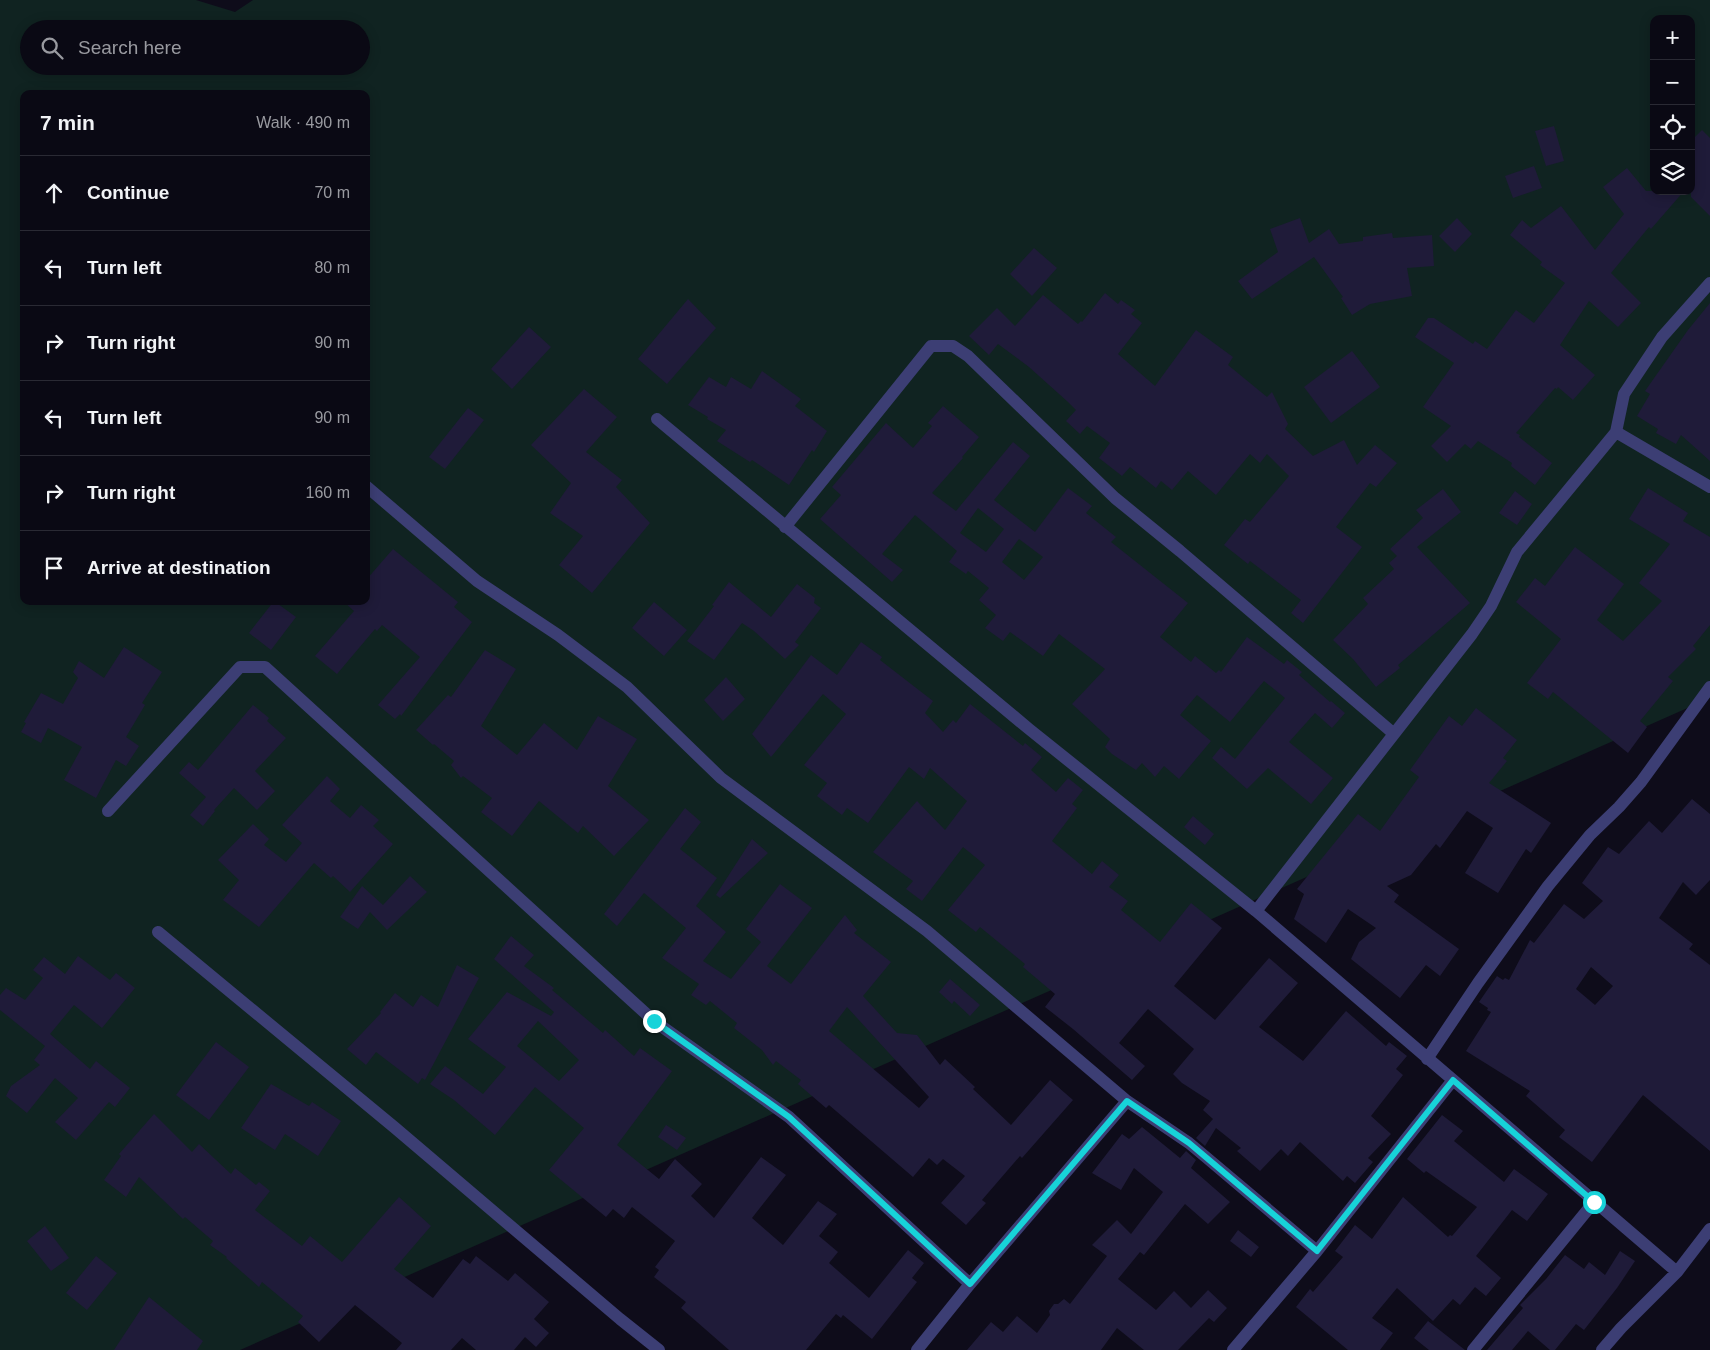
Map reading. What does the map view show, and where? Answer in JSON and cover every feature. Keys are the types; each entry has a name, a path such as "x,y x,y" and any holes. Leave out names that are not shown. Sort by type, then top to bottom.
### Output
{"street":[{"path":"1256,911 1472,634 1491,606 1517,552 1616,432 1624,394 1662,337 1710,284"},
{"path":"786,527 931,346 953,346 968,356 1115,498 1393,733"},
{"path":"657,419 1029,728 1256,911 1677,1272"},
{"path":"1616,432 1710,487"},
{"path":"370,489 477,581 558,635 626,687 722,778 927,931 1127,1101 1189,1143 1317,1251"},
{"path":"108,811 240,667 265,667 654,1021 789,1117 970,1284"},
{"path":"1427,1059 1548,886 1590,835 1641,782 1710,687"},
{"path":"158,932 394,1127 620,1320 659,1350"},
{"path":"1233,1350 1317,1251 1453,1080"},
{"path":"917,1350 970,1284 1127,1101"},
{"path":"1473,1350 1594,1202"},
{"path":"1602,1350 1621,1328 1677,1272 1710,1229"}],"green space":[{"path":"0,0 196,0 235,12 253,0 1710,0 1710,698 240,1350 0,1350"}],"building":[{"path":"1554,126 1564,161 1546,166 1535,131"},
{"path":"1702,130 1710,138 1710,216 1691,197 1691,195 1695,195 1695,137"},
{"path":"1534,166 1542,188 1513,198 1505,176"},
{"path":"1627,168 1646,191 1650,191 1650,195 1681,195 1651,229 1649,227 1611,273 1641,303 1618,327 1589,301 1560,345 1595,375 1573,400 1558,387 1557,389 1555,388 1516,433 1552,463 1535,485 1511,466 1512,463 1478,441 1471,449 1465,444 1447,462 1431,446 1451,426 1423,407 1454,363 1415,337 1428,318 1434,318 1473,344 1475,341 1487,349 1516,310 1534,323 1565,283 1540,265 1542,262 1510,235 1522,220 1531,228 1561,206 1595,250 1624,214 1603,187"},
{"path":"1300,218 1309,243 1329,229 1339,244 1363,241 1363,237 1392,233 1393,238 1432,235 1434,266 1407,268 1412,296 1370,304 1352,315 1341,298 1343,297 1314,257 1252,299 1238,281 1278,252 1270,229"},
{"path":"1457,218 1472,234 1455,252 1439,236"},
{"path":"1034,248 1057,268 1032,296 1010,274"},
{"path":"1105,293 1118,304 1121,300 1135,310 1131,314 1142,323 1118,354 1155,386 1196,330 1233,357 1228,365 1267,397 1272,392 1288,424 1285,429 1313,456 1344,440 1357,465 1375,445 1397,463 1376,487 1370,483 1336,527 1362,547 1303,623 1291,613 1301,600 1250,561 1248,564 1224,545 1245,519 1250,522 1289,476 1267,454 1260,463 1250,454 1216,495 1188,471 1172,490 1161,481 1156,488 1130,467 1122,476 1099,458 1110,443 1087,426 1080,434 1066,421 1076,410 1068,402 1029,367 998,344 989,355 969,336 997,308 1015,326 1043,295 1078,324 1082,322"},
{"path":"688,299 716,328 667,384 638,359"},
{"path":"1710,303 1710,461 1681,435 1676,444 1656,433 1658,429 1637,416 1650,394 1645,391 1688,330"},
{"path":"529,327 551,347 512,389 491,369"},
{"path":"1352,351 1380,387 1331,423 1304,387"},
{"path":"762,371 801,399 795,406 827,431 789,485 752,460 750,462 717,441 726,430 688,405 709,377 726,387 731,377 751,389"},
{"path":"584,389 617,417 586,452 622,480 616,487 650,523 592,593 559,565 583,536 550,513 571,483 531,445"},
{"path":"943,406 979,437 932,493 956,511 1013,442 1030,456 994,500 1035,532 1068,488 1092,506 1086,513 1116,537 1111,542 1188,603 1160,637 1191,662 1195,656 1216,673 1219,670 1221,672 1247,637 1284,664 1287,660 1302,672 1299,675 1345,713 1332,728 1315,713 1289,742 1333,778 1311,804 1268,768 1247,789 1212,758 1221,747 1235,759 1285,698 1264,681 1230,722 1197,695 1180,715 1211,741 1179,779 1164,766 1155,777 1142,763 1136,770 1112,754 1105,747 1110,739 1072,704 1105,669 1059,634 1043,656 1010,632 1003,641 985,628 996,615 979,600 989,588 968,571 966,574 949,562 957,551 915,515 882,554 903,570 892,582 820,519 841,495 832,487 886,423 913,448 932,426 928,423","holes":["978,508 1004,529 986,552 960,533","1019,539 1043,557 1024,580 1002,562"]},
{"path":"468,408 484,420 445,469 429,457"},
{"path":"1648,488 1688,513 1683,521 1710,537 1710,625 1693,646 1696,649 1668,677 1673,681 1640,721 1647,727 1628,753 1553,692 1548,699 1527,683 1561,639 1516,602 1535,578 1545,586 1575,547 1624,584 1597,620 1623,641 1662,601 1639,583 1670,544 1629,519"},
{"path":"1443,489 1461,512 1417,547 1470,603 1398,665 1400,668 1376,687 1353,659 1333,640 1368,604 1363,598 1394,569 1389,563 1397,556 1390,549 1423,518 1416,510"},
{"path":"1515,491 1532,504 1517,525 1499,513"},
{"path":"393,549 458,602 454,607 472,622 401,716 400,714 395,719 378,705 420,657 382,625 377,631 375,629 337,674 315,656 354,611 347,605 370,605 370,575"},
{"path":"729,582 771,617 797,584 815,598 814,603 821,608 795,642 799,645 785,659 754,631 742,623 714,660 687,641 714,606 712,605"},
{"path":"654,602 687,630 664,656 632,628"},
{"path":"271,605 280,605 296,617 271,650 249,633"},
{"path":"861,642 882,657 880,660 933,701 925,713 943,732 953,720 956,723 970,704 1023,746 1025,743 1042,757 1031,770 1056,792 1068,778 1083,790 1072,804 1077,808 1052,841 1092,874 1102,861 1119,875 1109,887 1128,901 1121,910 1160,942 1191,903 1222,928 1174,986 1215,1020 1269,958 1298,983 1259,1027 1303,1061 1346,1011 1386,1046 1389,1042 1407,1056 1396,1069 1403,1075 1371,1116 1391,1134 1368,1158 1373,1162 1355,1183 1347,1176 1343,1181 1300,1142 1288,1156 1281,1149 1260,1171 1237,1151 1241,1148 1216,1128 1205,1146 1196,1138 1213,1119 1203,1110 1210,1101 1182,1083 1173,1074 1194,1049 1148,1009 1119,1043 1145,1066 1132,1080 1045,1007 1055,994 1023,967 1025,964 980,927 976,932 948,910 985,865 963,847 922,901 906,889 913,881 873,852 917,801 945,830 967,801 930,768 924,779 909,767 868,823 847,808 842,815 817,796 827,783 804,765 846,714 823,694 771,757 752,734 811,655 837,675"},
{"path":"124,647 162,672 142,703 145,705 126,737 139,746 126,766 116,760 96,798 64,780 82,747 48,728 41,743 21,732 26,723 24,722 41,693 63,704 78,678 73,672 79,661 104,678"},
{"path":"485,650 516,669 481,726 517,755 544,723 577,750 598,716 637,739 608,786 649,820 614,856 583,826 578,833 539,801 512,836 481,812 492,798 463,776 461,778 451,765 454,761 416,730 448,695 451,697"},
{"path":"726,677 745,699 723,721 704,700"},
{"path":"253,705 269,718 267,721 286,738 255,771 275,791 257,810 234,788 214,810 203,826 190,815 206,797 179,773 189,762 198,770"},
{"path":"1476,708 1517,740 1503,758 1507,761 1489,783 1551,823 1531,853 1526,849 1498,893 1465,873 1493,828 1467,811 1440,848 1436,844 1411,875 1387,886 1399,895 1394,902 1459,949 1440,976 1426,965 1400,998 1351,959 1359,942 1376,928 1348,909 1326,943 1294,919 1304,894 1297,889 1358,814 1380,831 1419,777 1410,770 1449,716 1462,726"},
{"path":"327,776 340,789 330,801 350,818 361,805 379,820 373,826 393,844 350,892 333,876 331,878 314,863 259,927 223,900 239,880 218,860 253,824 269,839 264,845 286,862 302,843 282,825"},
{"path":"1692,799 1710,814 1710,880 1696,895 1683,882 1659,918 1693,944 1689,949 1710,965 1710,1151 1643,1095 1592,1162 1559,1137 1565,1130 1526,1096 1530,1091 1466,1051 1491,1012 1479,1002 1497,976 1503,980 1505,978 1509,980 1530,940 1534,943 1564,904 1584,919 1603,901 1582,883 1608,847 1619,854 1649,821 1662,833","holes":["1591,967 1613,986 1595,1005 1576,989"]},
{"path":"685,808 701,822 680,849 717,878 696,906 726,932 703,961 731,979 761,942 746,929 780,884 812,908 767,966 791,984 845,915 857,930 854,933 891,962 863,996 897,1033 917,1035 940,1065 945,1059 1011,1125 1050,1080 1073,1100 1022,1158 1020,1156 982,1200 986,1203 966,1225 941,1203 965,1176 943,1159 937,1165 929,1158 913,1177 829,1105 826,1108 798,1084 801,1080 776,1061 773,1065 762,1050 734,1028 737,1023 710,1001 706,1005 691,995 699,984 662,958 686,928 644,893 617,926 604,914","holes":["847,1007 929,1097 919,1108 829,1031"]},
{"path":"1193,816 1214,834 1205,845 1184,827"},
{"path":"752,839 768,853 720,898 716,895"},
{"path":"410,876 427,892 387,930 370,912 358,929 340,917 362,886 383,905"},
{"path":"511,936 534,955 524,966 554,988 552,990 603,1033 605,1030 634,1056 640,1048 672,1071 617,1145 659,1179 675,1159 702,1184 691,1196 714,1218 761,1157 786,1175 752,1218 783,1245 818,1201 837,1214 819,1236 838,1252 829,1263 869,1298 908,1250 924,1263 912,1278 917,1282 872,1339 843,1315 841,1318 836,1314 806,1350 729,1350 681,1308 686,1302 654,1277 659,1270 655,1267 675,1241 632,1207 624,1218 613,1209 606,1217 549,1170 584,1128 535,1087 495,1135 454,1100 430,1084 445,1066 483,1094 506,1067 468,1039 507,992 551,1016 554,1012 494,959","holes":["538,1021 579,1060 559,1081 517,1046"]},
{"path":"78,956 110,980 116,973 135,988 102,1028 74,1005 50,1034 90,1069 96,1061 130,1088 115,1107 109,1102 76,1140 55,1122 78,1098 55,1078 27,1113 6,1096 11,1086 40,1065 34,1060 45,1046 0,1010 0,995 6,988 25,1000 43,978 33,970 44,957 65,974"},
{"path":"457,965 479,978 425,1080 422,1078 418,1084 376,1052 366,1065 347,1049 381,1013 395,993 413,1007 421,995 438,1007"},
{"path":"950,979 980,1005 970,1016 954,1001 952,1004 939,992"},
{"path":"216,1042 249,1067 209,1120 176,1095"},
{"path":"271,1084 309,1106 312,1102 341,1121 318,1156 285,1134 275,1150 241,1128"},
{"path":"154,1114 192,1152 199,1144 231,1174 235,1168 256,1185 259,1182 270,1191 255,1210 302,1246 310,1236 342,1262 399,1197 431,1226 394,1269 433,1298 463,1259 470,1264 476,1256 508,1281 515,1273 549,1302 534,1319 549,1333 536,1347 525,1337 514,1350 476,1350 462,1338 451,1350 396,1350 402,1343 355,1305 319,1342 298,1322 303,1316 262,1282 259,1287 227,1257 210,1245 213,1241 185,1217 183,1219 139,1177 126,1197 104,1180 121,1156 119,1154"},
{"path":"1442,1115 1463,1131 1454,1141 1504,1182 1514,1169 1548,1194 1527,1221 1512,1210 1476,1256 1501,1278 1486,1296 1475,1287 1460,1305 1453,1299 1433,1321 1397,1288 1372,1318 1393,1333 1380,1350 1348,1350 1296,1307 1310,1289 1313,1292 1343,1257 1335,1251 1355,1225 1372,1239 1403,1197 1448,1237 1452,1236 1477,1207 1426,1171 1424,1173 1407,1159"},
{"path":"666,1125 686,1138 677,1150 658,1137"},
{"path":"1142,1127 1180,1158 1186,1151 1196,1160 1191,1168 1230,1202 1208,1224 1185,1204 1144,1255 1140,1252 1118,1279 1156,1310 1174,1291 1191,1308 1208,1290 1227,1308 1214,1322 1209,1318 1178,1350 1144,1350 1117,1328 1101,1350 967,1350 991,1322 1003,1332 1017,1316 1037,1333 1050,1315 1049,1311 1054,1304 1058,1304 1064,1299 1070,1304 1107,1256 1092,1245 1117,1220 1131,1234 1163,1192 1134,1168 1121,1190 1092,1173 1122,1134 1129,1139"},
{"path":"45,1226 69,1258 51,1271 27,1241"},
{"path":"1238,1230 1259,1247 1251,1257 1230,1241"},
{"path":"1620,1251 1635,1261 1617,1288 1584,1330 1576,1324 1555,1350 1550,1350 1528,1331 1512,1350 1487,1350 1523,1308 1520,1305 1546,1279 1565,1255 1584,1269 1589,1262 1605,1275"},
{"path":"96,1256 117,1273 87,1310 66,1293"},
{"path":"149,1297 203,1341 197,1350 114,1350"},
{"path":"1428,1321 1465,1350 1429,1350 1414,1338"}],"route":[{"path":"654,1021 789,1117 970,1284 1127,1101 1189,1143 1317,1251 1453,1080 1594,1202"}]}
